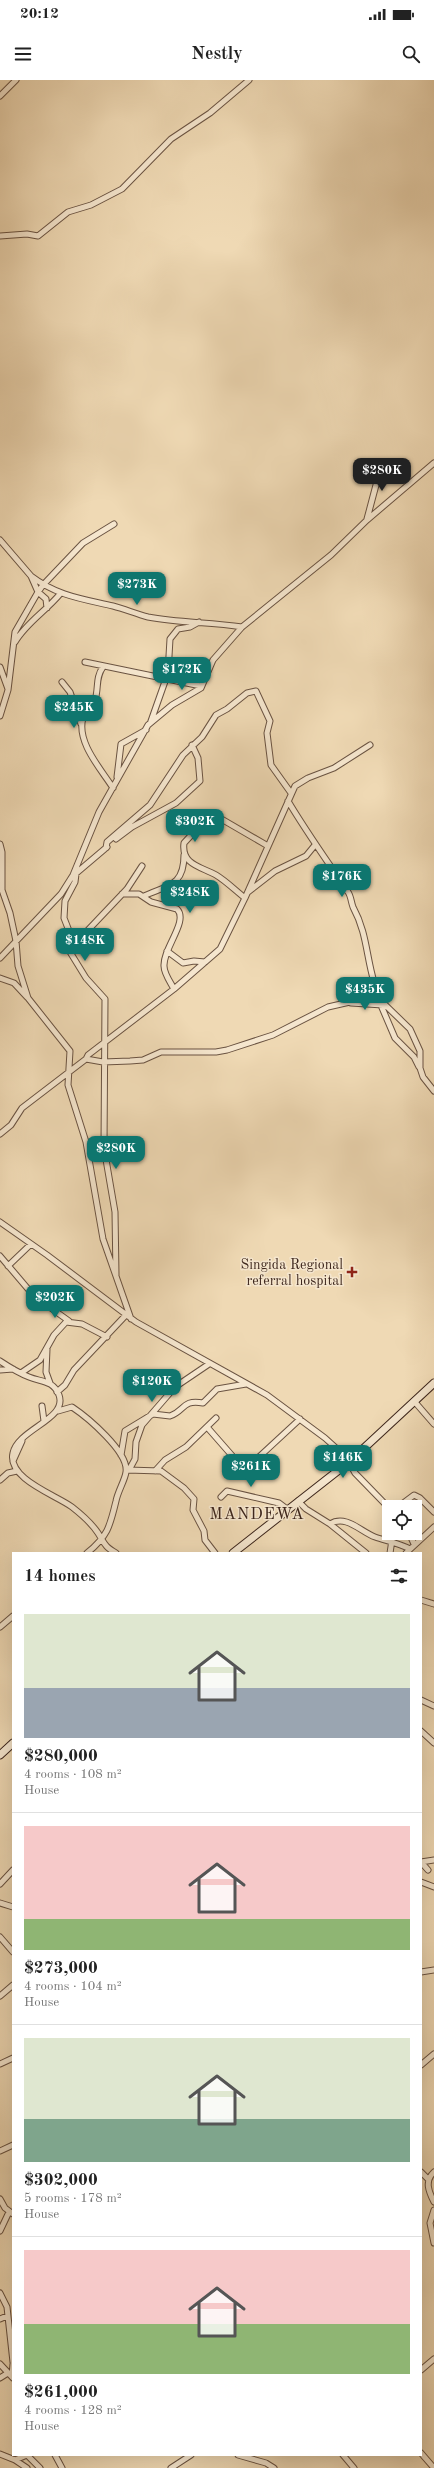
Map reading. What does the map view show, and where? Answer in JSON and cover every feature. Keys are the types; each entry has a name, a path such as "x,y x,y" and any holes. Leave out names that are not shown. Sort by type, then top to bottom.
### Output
{"main road":[{"path":"234,1552 350,1461 434,1383"},
{"path":"0,1755 12,1744"}],"street":[{"path":"0,96 16,80"},
{"path":"0,236 41,235 54,221 68,212 91,205 122,189 171,140 210,113 249,80"},
{"path":"116,782 122,744 147,728 162,712 201,686 213,660 242,627 331,555 367,520 434,463"},
{"path":"367,520 376,486 399,464"},
{"path":"0,716 8,690 13,645 18,624 43,585 83,543 114,524"},
{"path":"0,540 32,576 43,585 60,594 115,606 137,614 242,627"},
{"path":"32,576 38,592 46,599 48,608"},
{"path":"13,645 23,629 48,608 60,594"},
{"path":"0,958 57,900 74,875 99,812 147,728 166,679 170,639 178,629 190,627 199,622"},
{"path":"85,662 102,667 201,686"},
{"path":"0,667 8,690"},
{"path":"82,728 87,711 95,700 96,681 102,667"},
{"path":"62,682 76,705 85,742 113,788"},
{"path":"106,848 107,842 150,805 173,770 192,745 202,737 217,714 227,709 247,693 256,691 270,721 267,733 271,765 291,793"},
{"path":"74,875 132,827 176,803 200,781 198,758 192,745"},
{"path":"0,1134 10,1125 22,1108 68,1074 86,1059 88,1055 174,989 220,949 248,892 291,793 299,783 334,768 370,745"},
{"path":"288,801 315,845 348,892 361,919 374,982 395,1038 414,1057 423,1077 434,1091"},
{"path":"122,894 144,896 163,889 174,882 183,870 183,845 186,840 218,817 268,846"},
{"path":"0,844 2,852 2,890 16,941 18,966 28,998"},
{"path":"248,892 275,871 306,856 315,845"},
{"path":"184,855 197,867 217,875 245,898"},
{"path":"71,948 122,894 142,866"},
{"path":"183,870 197,867"},
{"path":"74,875 75,882 65,901 64,918 70,936 72,956 82,973 104,996 103,1014 106,1030 103,1045 104,1148 116,1212 117,1278"},
{"path":"144,896 151,902 177,909 182,916 167,950 164,970 174,989"},
{"path":"167,950 183,963 194,961 205,962"},
{"path":"0,978 14,983 28,998 70,1051 68,1085 86,1142 103,1239 131,1319"},
{"path":"86,1059 103,1062 143,1060 167,1051 216,1052 227,1050 273,1035 328,1007 340,1005 364,997 377,996 381,1002 410,1029 420,1051 420,1068"},
{"path":"0,1222 131,1319 249,1385 300,1419 325,1438 346,1457 350,1461 355,1473 382,1501"},
{"path":"8,1266 31,1244"},
{"path":"0,1256 34,1296 69,1322 82,1324 107,1337"},
{"path":"57,1392 65,1385 74,1370 107,1337 126,1315"},
{"path":"21,1373 36,1363 61,1325 69,1322"},
{"path":"47,1348 46,1372 50,1383 57,1392 60,1406 58,1411"},
{"path":"0,1361 21,1373 50,1383"},
{"path":"88,1552 101,1541 111,1525 119,1488 135,1459 135,1447 139,1430 174,1388 209,1364"},
{"path":"0,1370 13,1369"},
{"path":"121,1454 125,1431 153,1414 170,1416 188,1403 195,1401 203,1403 217,1389 239,1384 249,1385"},
{"path":"414,1402 434,1424"},
{"path":"42,1406 44,1421"},
{"path":"115,1552 103,1544 98,1533 73,1508 34,1485 18,1471 13,1461 22,1440 58,1411 69,1407 74,1408 101,1431 121,1454 128,1470"},
{"path":"155,1470 165,1460 180,1452 216,1418"},
{"path":"207,1427 242,1467 246,1469 300,1419"},
{"path":"128,1470 155,1470 166,1474 193,1497 193,1510 204,1531 207,1542 214,1552"},
{"path":"0,1480 8,1473 18,1471"},
{"path":"221,1497 227,1491 231,1491 244,1496 279,1503 287,1509"},
{"path":"407,1500 414,1495 420,1498 434,1512"},
{"path":"298,1501 306,1509 330,1524 365,1552"},
{"path":"330,1524 334,1522 348,1522 374,1536 382,1538"},
{"path":"390,1552 392,1540 410,1549 434,1527"},
{"path":"422,1600 434,1604"},
{"path":"0,1627 12,1617"},
{"path":"422,1700 434,1706"},
{"path":"422,1732 434,1743"},
{"path":"422,1862 434,1860"},
{"path":"422,1863 428,1870"},
{"path":"0,1884 12,1871"},
{"path":"422,1882 434,1887"},
{"path":"0,1903 12,1907"},
{"path":"0,1938 12,1951"},
{"path":"422,1972 433,1971"},
{"path":"0,1996 12,1986"},
{"path":"422,2063 434,2054"},
{"path":"0,2064 12,2058"},
{"path":"0,2151 12,2145"},
{"path":"428,2178 434,2172"},
{"path":"422,2173 428,2178 429,2193 434,2202"},
{"path":"0,2199 11,2213 0,2231"},
{"path":"434,2210 430,2223 434,2243"},
{"path":"0,2293 6,2303 7,2316 12,2336"},
{"path":"0,2319 7,2316"},
{"path":"422,2369 434,2359"},
{"path":"0,2364 12,2373"},
{"path":"0,2378 12,2373"},
{"path":"3,2454 27,2468"},
{"path":"422,2454 434,2468"},
{"path":"15,2460 23,2456 30,2457 40,2468"},
{"path":"56,2456 62,2468"},
{"path":"171,2468 189,2456"},
{"path":"242,2456 266,2463 274,2468"},
{"path":"343,2456 354,2468"}],"place":[{"name":"Singida Regional referral hospital","path":"352,1272"}],"district":[{"name":"MANDEWA","path":"257,1513"}]}
